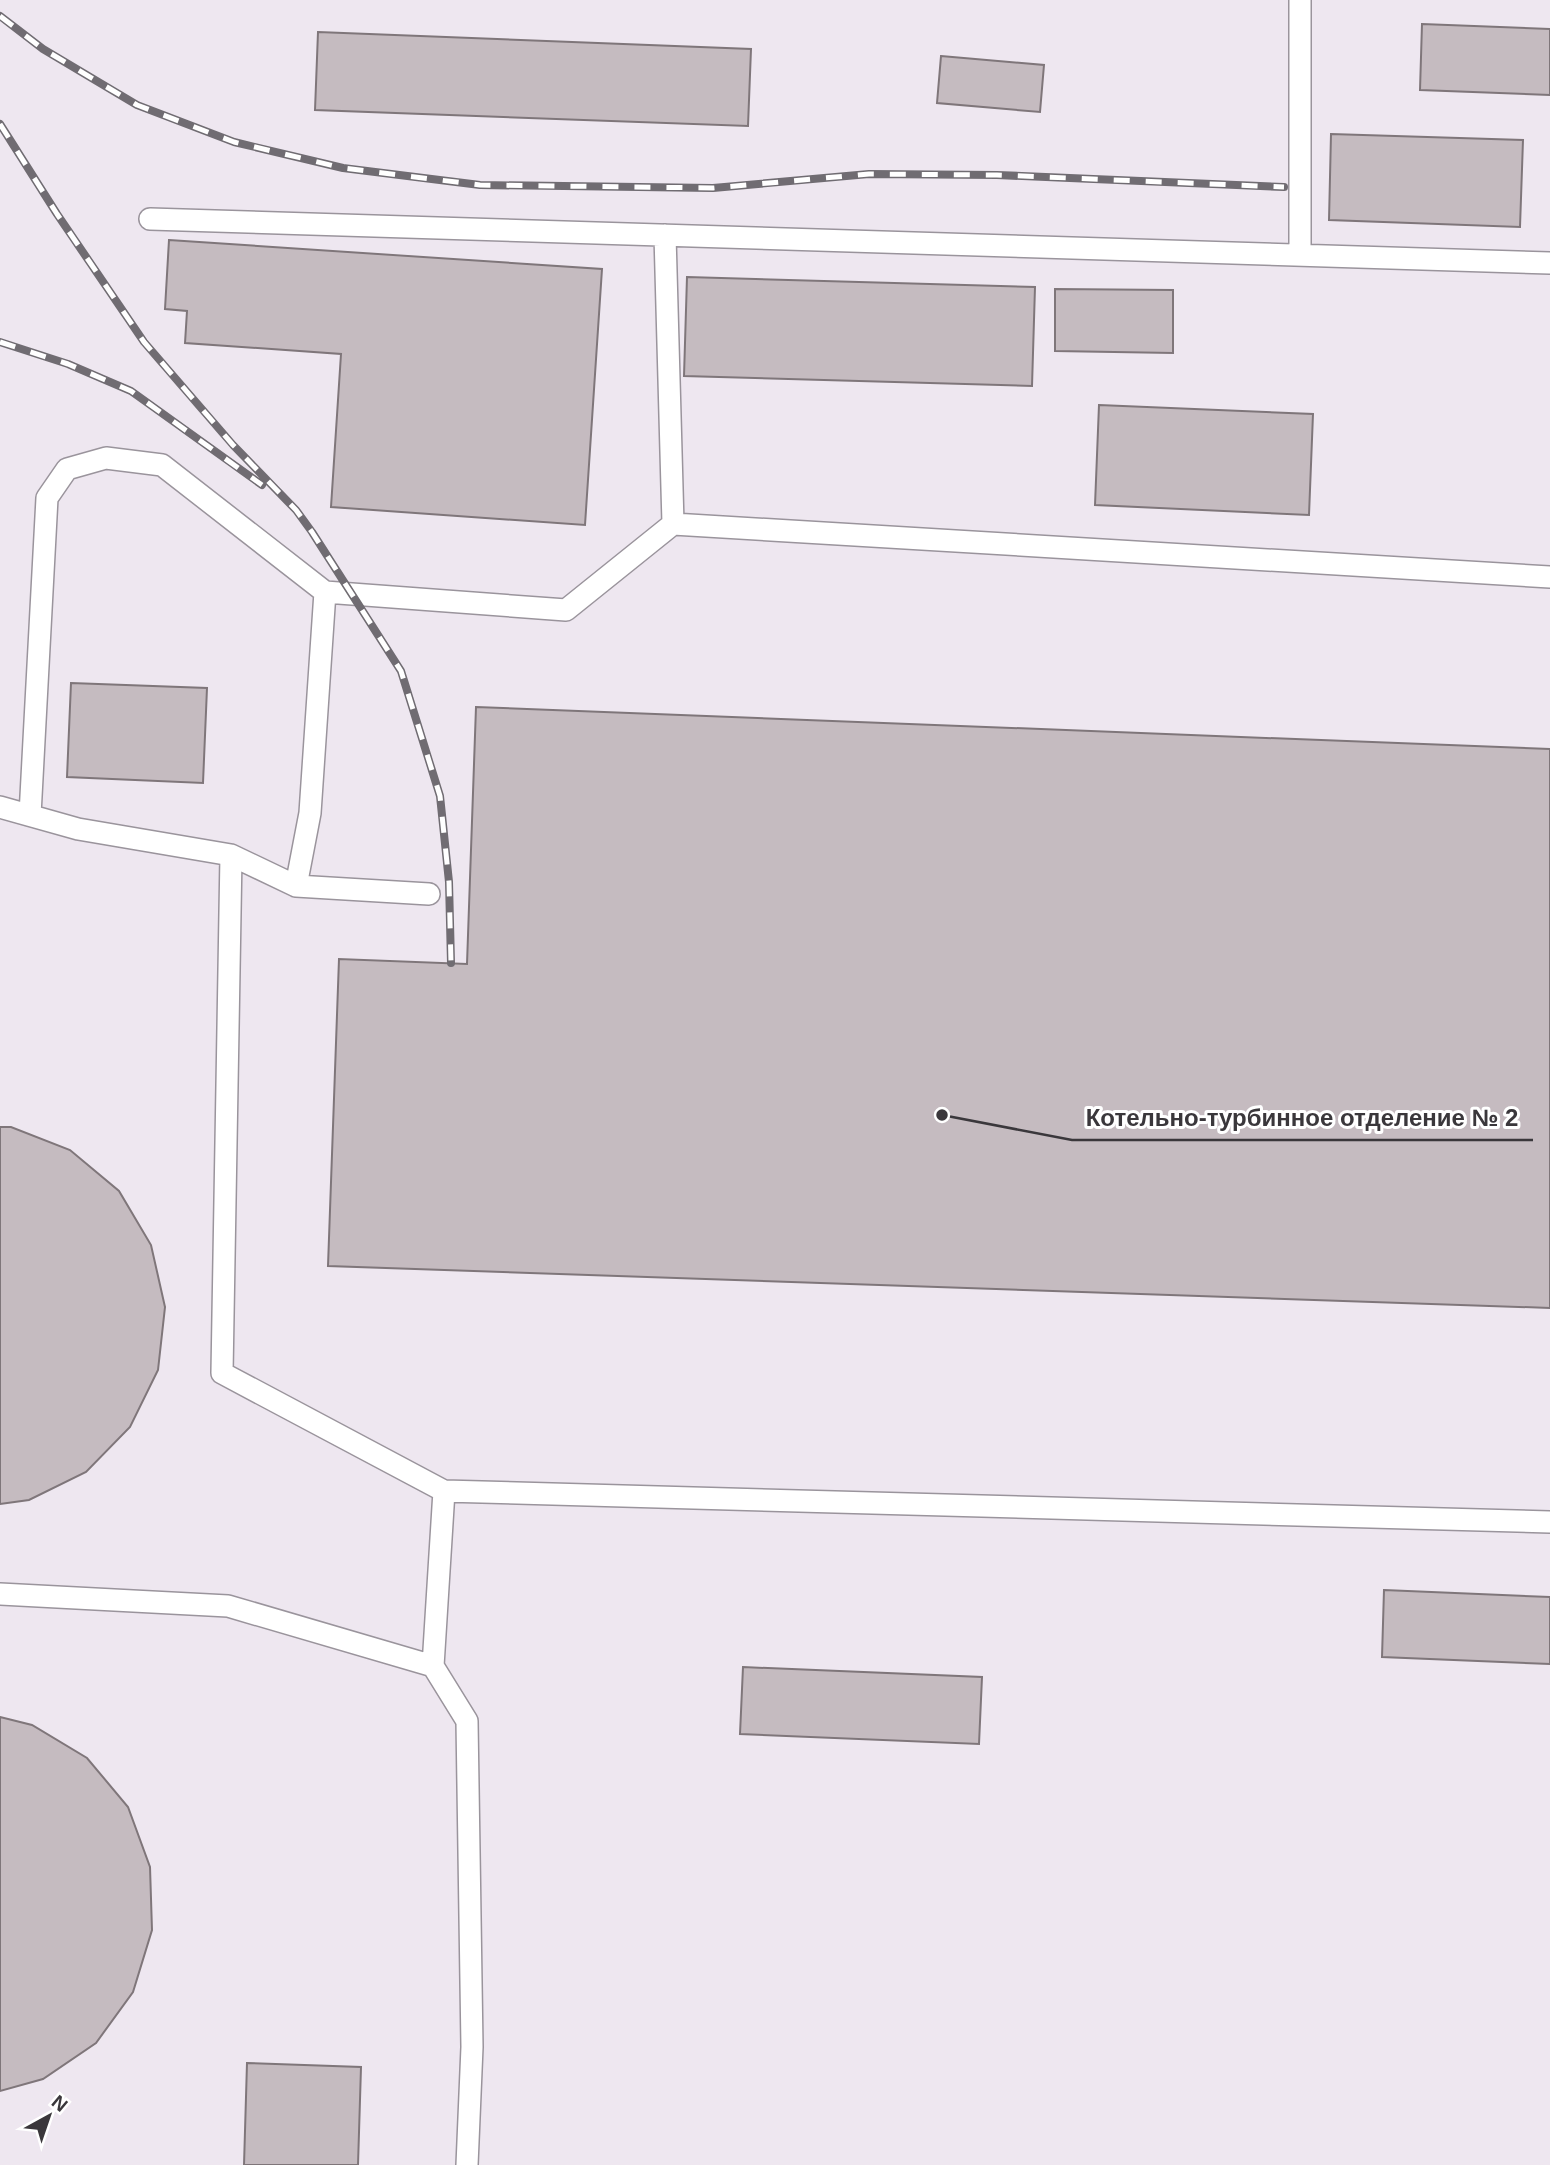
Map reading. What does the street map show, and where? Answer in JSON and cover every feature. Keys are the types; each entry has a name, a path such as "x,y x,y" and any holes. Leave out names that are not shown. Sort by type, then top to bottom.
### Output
{"lane":[{"path":"1300,0 1300,255"},
{"path":"150,219 1550,262"},
{"path":"665,235 673,524"},
{"path":"30,815 47,498 67,469 106,457 162,465 325,592 566,610 673,524 1550,577"},
{"path":"296,886 310,813 325,592"},
{"path":"0,807 78,829 231,855 296,886 429,894"},
{"path":"231,855 222,1373 444,1491 1550,1522"},
{"path":"444,1491 433,1666 467,1721 472,2048 467,2165"},
{"path":"0,1594 228,1606 433,1666"}],"building":[{"path":"1422,24 1550,29 1550,95 1420,90"},
{"path":"318,32 751,49 748,126 315,110"},
{"path":"941,56 1044,65 1040,112 937,103"},
{"path":"1331,134 1523,140 1520,227 1329,220"},
{"path":"169,240 602,269 585,525 331,507 341,354 185,343 187,311 165,309"},
{"path":"687,277 1035,287 1032,386 684,376"},
{"path":"1055,289 1173,290 1173,353 1055,351"},
{"path":"1099,405 1313,414 1309,515 1095,505"},
{"path":"71,683 207,688 203,783 67,777"},
{"path":"476,707 1550,749 1550,1308 328,1266 339,959 467,964"},
{"path":"0,1127 11,1127 70,1150 119,1191 151,1245 165,1307 158,1370 130,1427 86,1472 29,1500 0,1504"},
{"path":"1384,1590 1550,1597 1550,1664 1382,1657"},
{"path":"743,1667 982,1677 979,1744 740,1734"},
{"path":"0,1717 32,1725 87,1758 128,1807 150,1867 152,1930 133,1992 96,2043 43,2079 0,2091"},
{"path":"247,2063 361,2067 358,2165 244,2165"}],"railway":[{"path":"0,16 43,49 137,105 234,142 343,168 480,185 713,188 869,174 997,175 1284,187"},
{"path":"0,124 144,342 233,445 296,510 401,671 440,796 449,882 451,963"},
{"path":"0,342 68,364 131,391 262,485"}],"place":[{"name":"Котельно-турбинное отделение № 2","path":"942,1115"}]}
